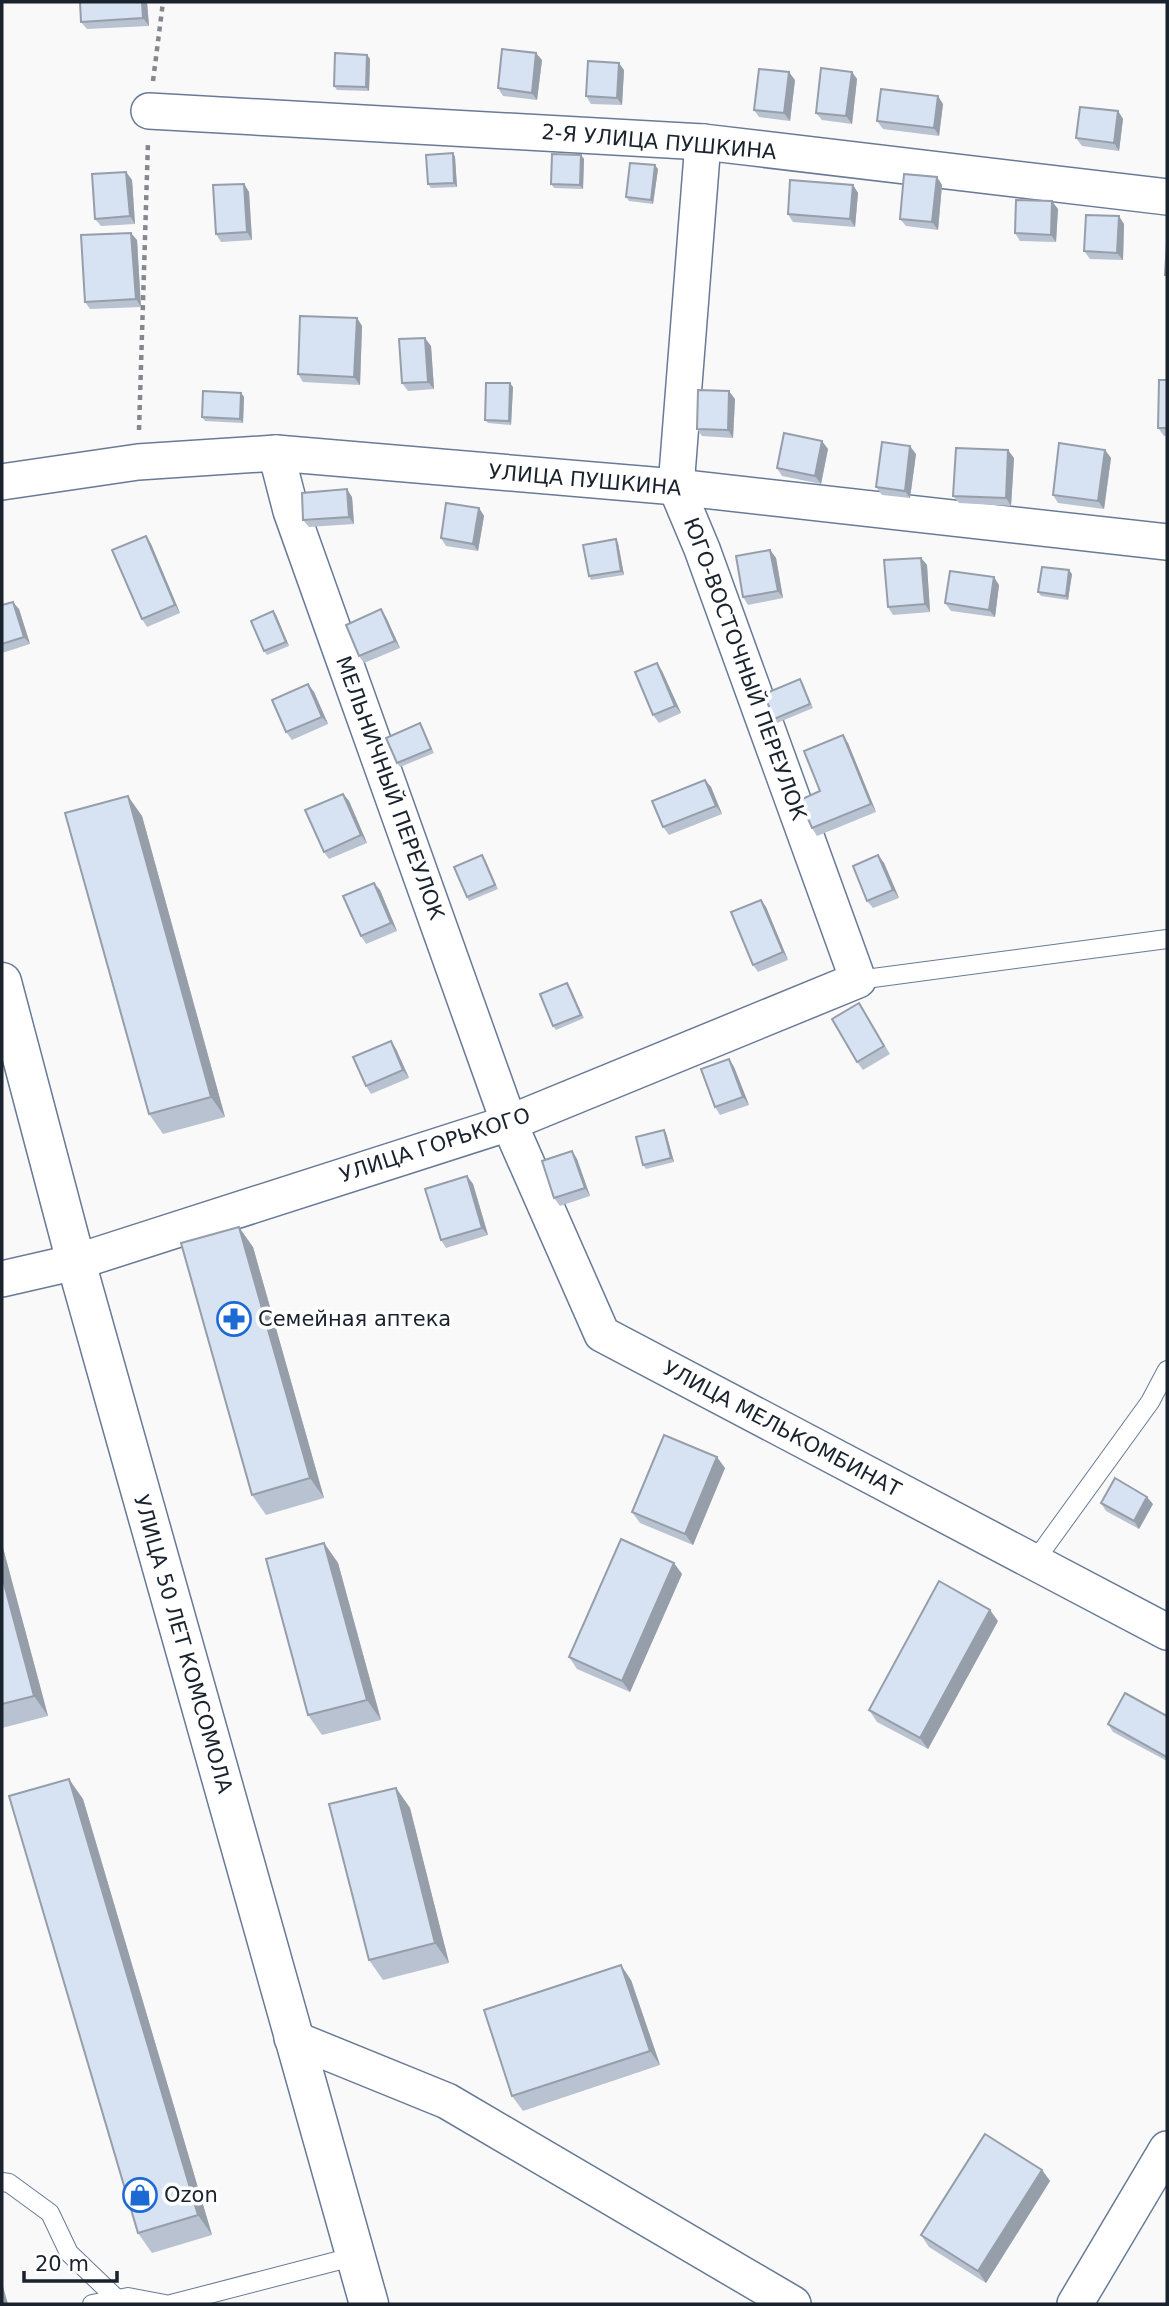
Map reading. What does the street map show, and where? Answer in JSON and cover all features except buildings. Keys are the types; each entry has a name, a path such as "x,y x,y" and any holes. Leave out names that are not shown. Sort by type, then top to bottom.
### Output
{"street":[{"name":"2-Я УЛИЦА ПУШКИНА","path":"149,111 703,142 1167,197"},
{"name":"ЮГО-ВОСТОЧНЫЙ ПЕРЕУЛОК","path":"703,142 677,487 702,549 858,981"},
{"name":"УЛИЦА ПУШКИНА","path":"2,482 138,462 276,453 677,487 1167,542"},
{"name":"МЕЛЬНИЧНЫЙ ПЕРЕУЛОК","path":"276,453 291,511 509,1123"},
{"name":"УЛИЦА ГОРЬКОГО","path":"2,1279 76,1262 509,1123 858,981"},
{"name":"УЛИЦА 50 ЛЕТ КОМСОМОЛА","path":"2,982 76,1262 292,2038 369,2304"},
{"name":"УЛИЦА МЕЛЬКОМБИНАТ","path":"509,1123 602,1334 1167,1632"},
{"path":"292,2038 447,2101 793,2304"},
{"path":"1076,2304 1167,2149"}],"lane":[{"path":"858,981 1167,939"},
{"path":"1034,1562 1150,1402 1167,1370"},
{"path":"2,2182 9,2183 50,2213 69,2253 115,2297"},
{"path":"171,2304 356,2256"},
{"path":"92,2304 115,2297 165,2304"}],"path":[{"path":"138,462 149,111 163,2"}],"place":[{"name":"Семейная аптека","path":"234,1319"},
{"name":"Ozon","path":"140,2195"}]}
